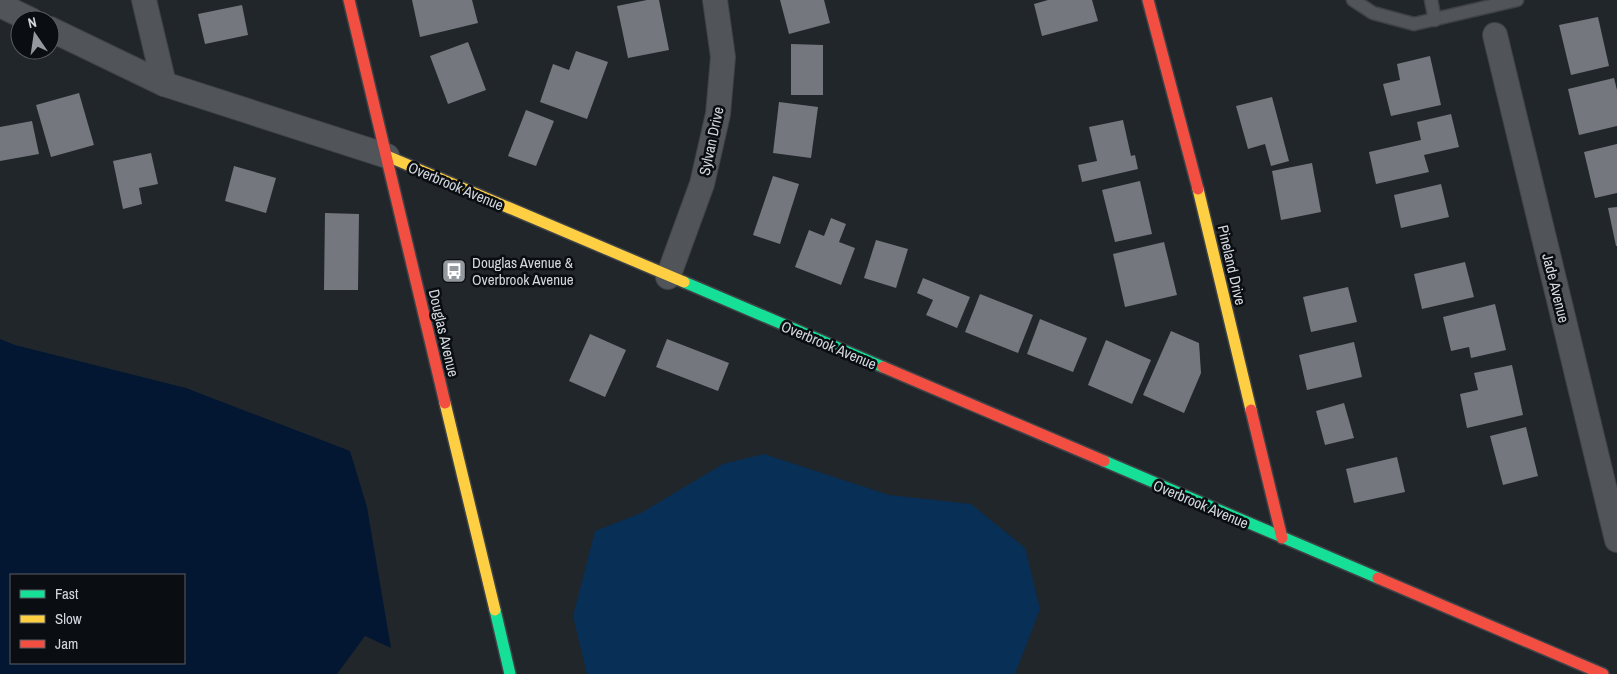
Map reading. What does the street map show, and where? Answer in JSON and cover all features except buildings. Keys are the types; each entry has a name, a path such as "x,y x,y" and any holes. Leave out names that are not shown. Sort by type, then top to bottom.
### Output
{"street":[{"path":"144,0 164,84"},
{"name":"Douglas Avenue","path":"349,0 510,674"},
{"name":"Sylvan Drive","path":"668,277 702,184 718,114 723,57 715,0"},
{"name":"Pineland Drive","path":"1148,0 1195,177 1282,538"},
{"name":"Overbrook Avenue","path":"60,34 164,84 387,156 1603,674"},
{"name":"Jade Avenue","path":"1495,35 1617,540"}],"lane":[{"path":"1353,0 1373,13 1414,24 1516,0"},
{"path":"1430,0 1435,20"}],"shaded area":[{"path":"0,339 15,345 186,388 350,451 367,507 391,648 365,636 337,674 0,674"},
{"path":"764,454 889,495 971,504 1025,548 1040,609 1015,674 587,674 573,616 595,531 641,513 723,464"}],"traffic: fast":[{"path":"684,282 883,367"},
{"path":"1104,461 1378,578"},
{"path":"495,610 510,674"}],"traffic: slow":[{"path":"387,156 684,282"},
{"path":"1198,189 1251,410"},
{"path":"445,403 495,610"}],"traffic: jam":[{"path":"349,0 445,403"},
{"path":"1148,0 1198,189"},
{"path":"883,367 1104,461"},
{"path":"1251,410 1282,538"},
{"path":"1378,578 1603,674"}],"place":[{"name":"Douglas Avenue & Overbrook Avenue","path":"454,271"}]}
